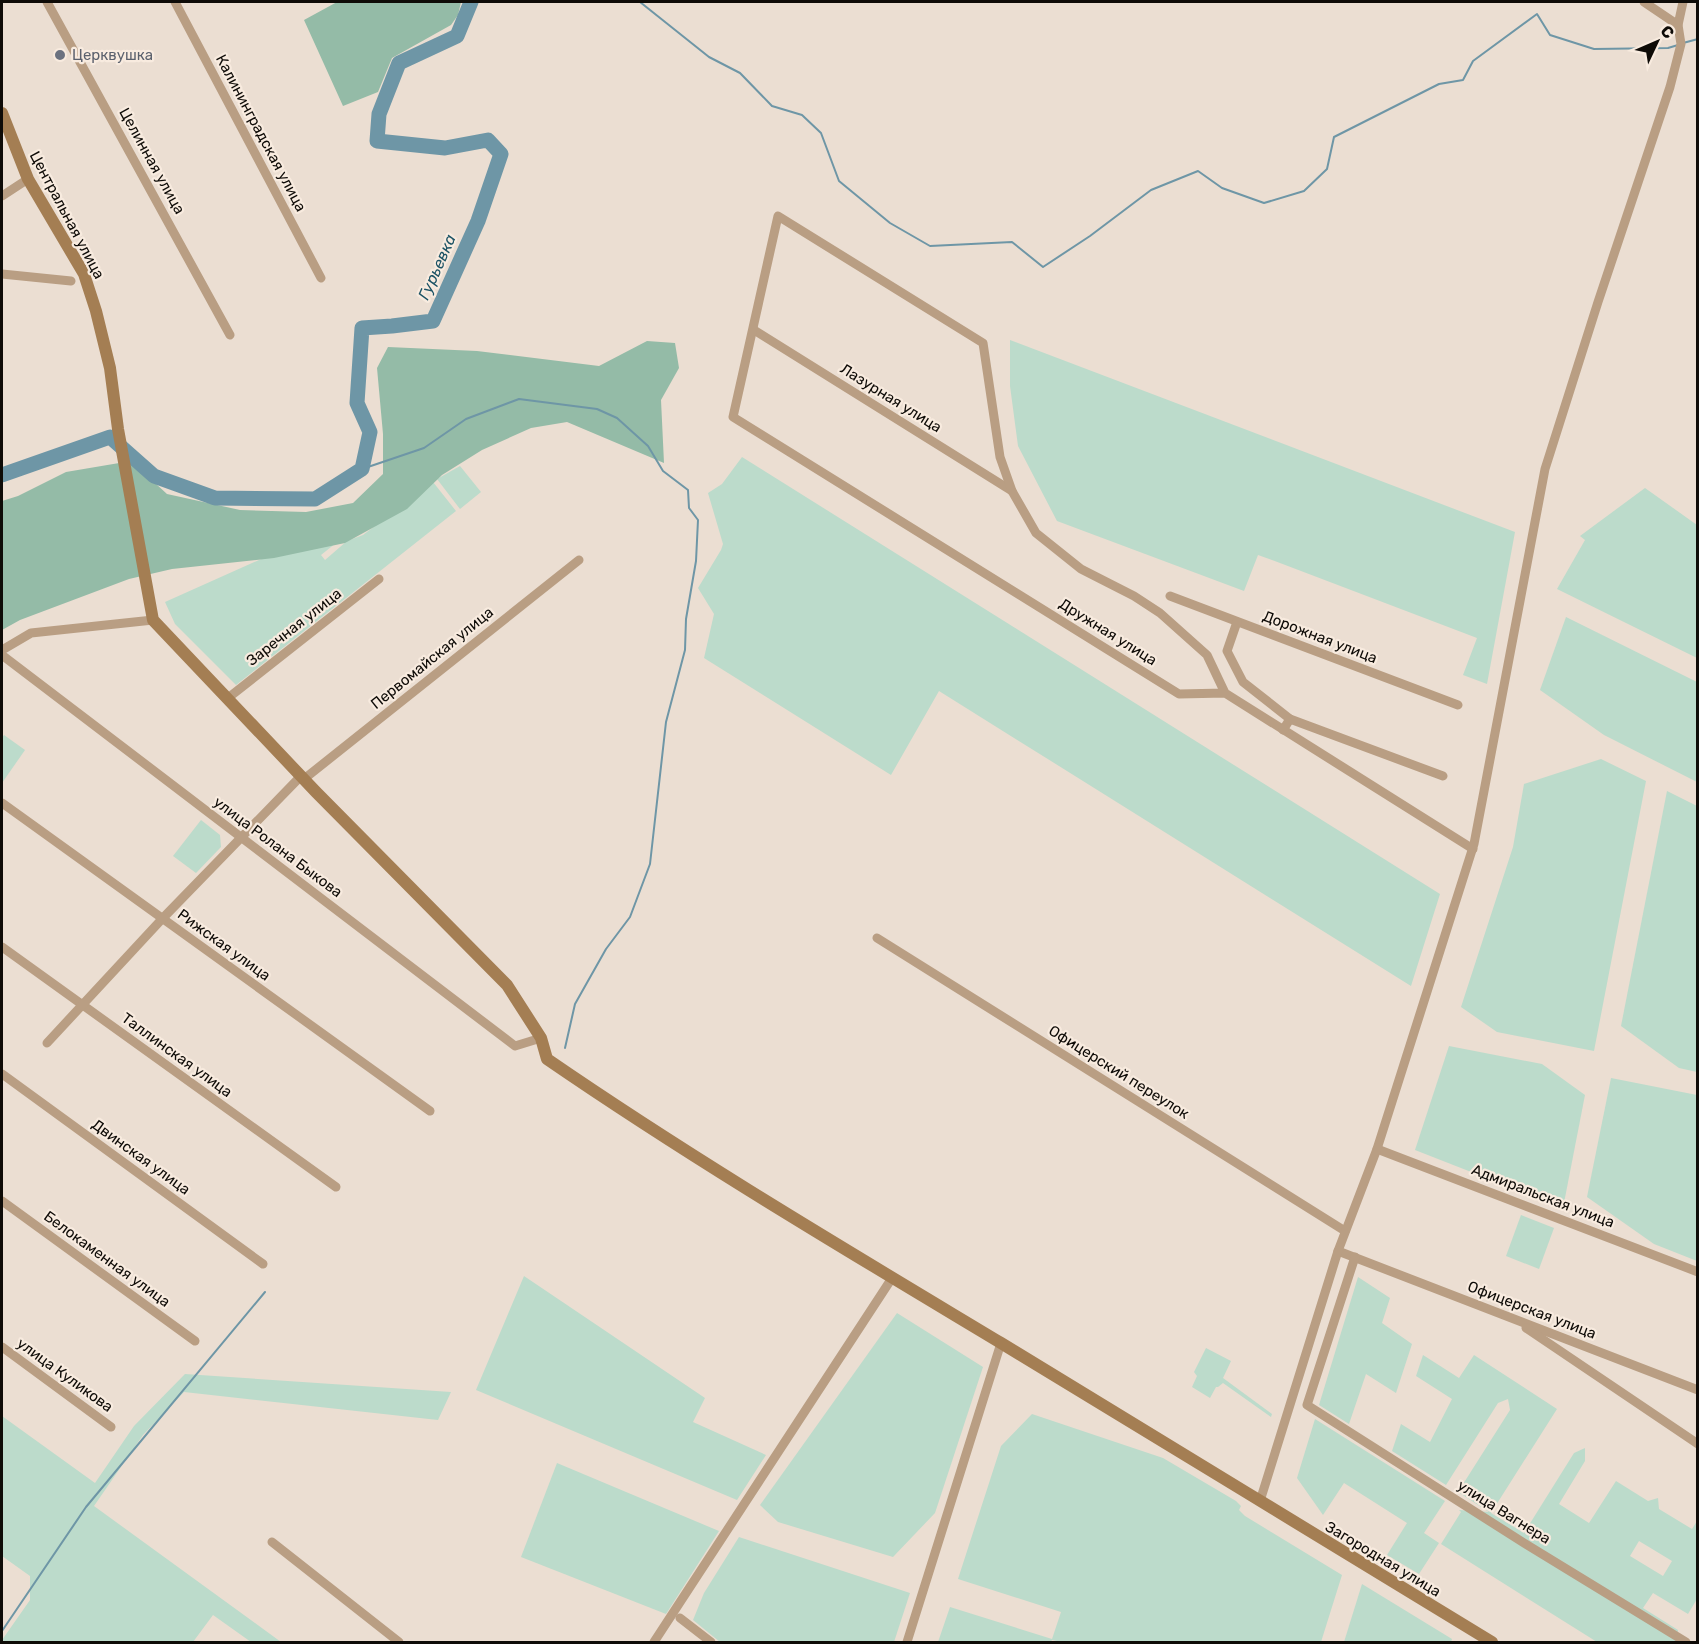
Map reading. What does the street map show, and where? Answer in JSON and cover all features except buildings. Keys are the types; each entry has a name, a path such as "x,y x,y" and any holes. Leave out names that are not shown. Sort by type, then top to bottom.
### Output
{"street":[{"name":"Целинная улица","path":"47,2 230,335"},
{"name":"Калининградская улица","path":"175,2 321,278"},
{"path":"1644,2 1678,25"},
{"path":"1260,1501 1338,1251 1377,1149 1473,849 1545,469 1601,291 1671,87 1681,44 1678,25 1683,2"},
{"name":"Центральная улица","path":"2,113 28,179 84,274 96,311 110,368 118,429 153,620"},
{"path":"2,196 28,179"},
{"name":"Дружная улица","path":"1012,491 1000,457 983,343 778,216 733,417 1179,694 1225,693"},
{"path":"2,274 71,281"},
{"name":"Лазурная улица","path":"753,330 1012,491"},
{"path":"1012,491 1036,533 1081,569 1134,596 1160,613 1207,655 1225,693 1473,849"},
{"name":"Первомайская улица","path":"47,1043 162,919 302,777 579,560"},
{"name":"Заречная улица","path":"228,698 378,579"},
{"name":"Дорожная улица","path":"1170,596 1458,705"},
{"path":"2,650 31,633 153,620"},
{"name":"Загородная улица","path":"153,620 302,777 507,985 541,1038 547,1059 647,1127 796,1221 1492,1642"},
{"path":"1237,622 1227,651 1243,682 1290,719 1443,776"},
{"name":"улица Ролана Быкова","path":"2,655 515,1046 541,1038"},
{"path":"1283,730 1290,719"},
{"name":"Рижская улица","path":"2,803 430,1111"},
{"name":"Офицерский переулок","path":"877,938 1345,1231"},
{"name":"Таллинская улица","path":"2,947 336,1187"},
{"name":"Двинская улица","path":"2,1074 263,1264"},
{"name":"Адмиральская улица","path":"1377,1149 1698,1272"},
{"name":"Белокаменная улица","path":"2,1201 195,1341"},
{"name":"Офицерская улица","path":"1338,1251 1698,1390"},
{"name":"улица Вагнера","path":"1355,1257 1307,1405 1514,1537 1686,1642"},
{"path":"654,1642 892,1278"},
{"path":"1511,1318 1698,1444"},
{"path":"907,1642 1001,1343"},
{"name":"улица Куликова","path":"2,1347 111,1427"},
{"path":"272,1542 399,1642"},
{"path":"680,1618 711,1642"}],"green space":[{"path":"337,2 461,2 458,15 451,25 392,58 378,92 343,106 304,20"},
{"path":"1010,340 1515,532 1487,684 1463,675 1477,638 1280,563 1258,555 1244,591 1057,521 1018,446 1010,386"},
{"path":"647,341 675,343 679,368 661,400 664,463 567,422 531,428 482,450 442,475 407,509 345,543 274,558 172,569 129,579 20,620 2,630 2,501 18,496 66,472 131,461 167,494 240,510 306,512 353,503 383,474 383,434 377,368 388,347 477,351 599,366"},
{"path":"742,457 1440,894 1411,986 939,691 891,775 704,658 714,614 698,588 723,544 708,493 722,484"},
{"path":"460,466 481,492 460,509 437,479"},
{"path":"433,482 456,511 236,685 175,624 165,602 268,556 336,543 321,555 325,560 347,541 363,535"},
{"path":"1645,488 1697,525 1697,658 1557,589 1585,540 1580,536"},
{"path":"1566,617 1697,682 1697,782 1604,735 1540,690"},
{"path":"4,735 25,750 2,783 2,738"},
{"path":"1601,759 1646,781 1594,1051 1497,1032 1461,1007 1513,847 1524,784"},
{"path":"1667,791 1697,806 1697,1072 1679,1068 1621,1026"},
{"path":"201,820 220,835 221,847 196,873 173,856"},
{"path":"1449,1046 1542,1064 1585,1095 1563,1208 1415,1150"},
{"path":"1611,1078 1697,1095 1697,1261 1654,1244 1587,1197"},
{"path":"1521,1215 1554,1228 1539,1269 1506,1256"},
{"path":"524,1276 705,1398 693,1422 766,1455 737,1500 476,1390"},
{"path":"1358,1277 1390,1298 1382,1323 1412,1344 1396,1393 1366,1374 1349,1424 1319,1405"},
{"path":"897,1313 983,1367 935,1513 893,1557 778,1522 760,1505"},
{"path":"1206,1348 1231,1361 1223,1378 1272,1414 1271,1417 1223,1383 1216,1387 1210,1398 1192,1387 1197,1376 1194,1372"},
{"path":"1423,1355 1459,1378 1474,1355 1557,1409 1491,1513 1524,1533 1574,1453 1585,1448 1585,1461 1559,1504 1589,1523 1616,1481 1648,1501 1658,1498 1659,1509 1692,1529 1697,1521 1697,1599 1688,1614 1653,1593 1643,1608 1678,1630 1677,1642 1597,1642 1441,1544 1461,1512 1459,1510 1489,1512 1458,1492 1510,1410 1508,1399 1498,1403 1446,1485 1392,1451 1401,1424 1430,1442 1452,1399 1416,1376","holes":["1639,1541 1672,1561 1663,1576 1630,1556"]},
{"path":"185,1374 451,1392 438,1420 184,1392 143,1435 94,1506 281,1642 251,1642 213,1615 193,1642 2,1642 30,1600 30,1576 2,1556 2,1416 95,1483 134,1426"},
{"path":"1032,1414 1163,1458 1236,1501 1241,1506 1239,1510 1245,1516 1342,1575 1321,1642 1062,1642 1052,1640 1051,1642 938,1642 950,1607 1052,1639 1061,1612 958,1579 1001,1446"},
{"path":"1315,1419 1445,1501 1424,1533 1439,1543 1419,1574 1387,1555 1407,1523 1344,1483 1323,1515 1297,1478"},
{"path":"557,1463 719,1531 666,1614 521,1557"},
{"path":"739,1537 910,1593 894,1642 720,1642 693,1620 704,1593"},
{"path":"1362,1584 1452,1639 1451,1642 1344,1642"}],"waterway":[{"name":"Гурьевка","path":"2,475 110,437 154,476 215,498 315,499 362,469 370,432 357,403 362,328 433,321 478,221 501,154 488,140 445,148 377,141 379,114 399,63 457,36 471,2"},
{"path":"640,2 709,57 740,73 772,106 802,115 821,133 839,181 890,223 930,246 1012,242 1043,267 1090,236 1151,190 1198,171 1222,188 1264,203 1304,191 1327,169 1334,137 1439,84 1463,80 1473,61 1537,14 1550,35 1594,49 1668,48 1678,45"},
{"path":"1683,43 1698,39"},
{"path":"362,469 424,448 466,419 519,399 597,409 617,418 648,446 663,471 688,490 689,508 698,520 696,561 686,619 685,650 666,722 650,864 630,917 606,949 575,1004 565,1048"},
{"path":"2,1631 86,1507 265,1292"}],"place":[{"name":"Церквушка","path":"60,55"}]}
